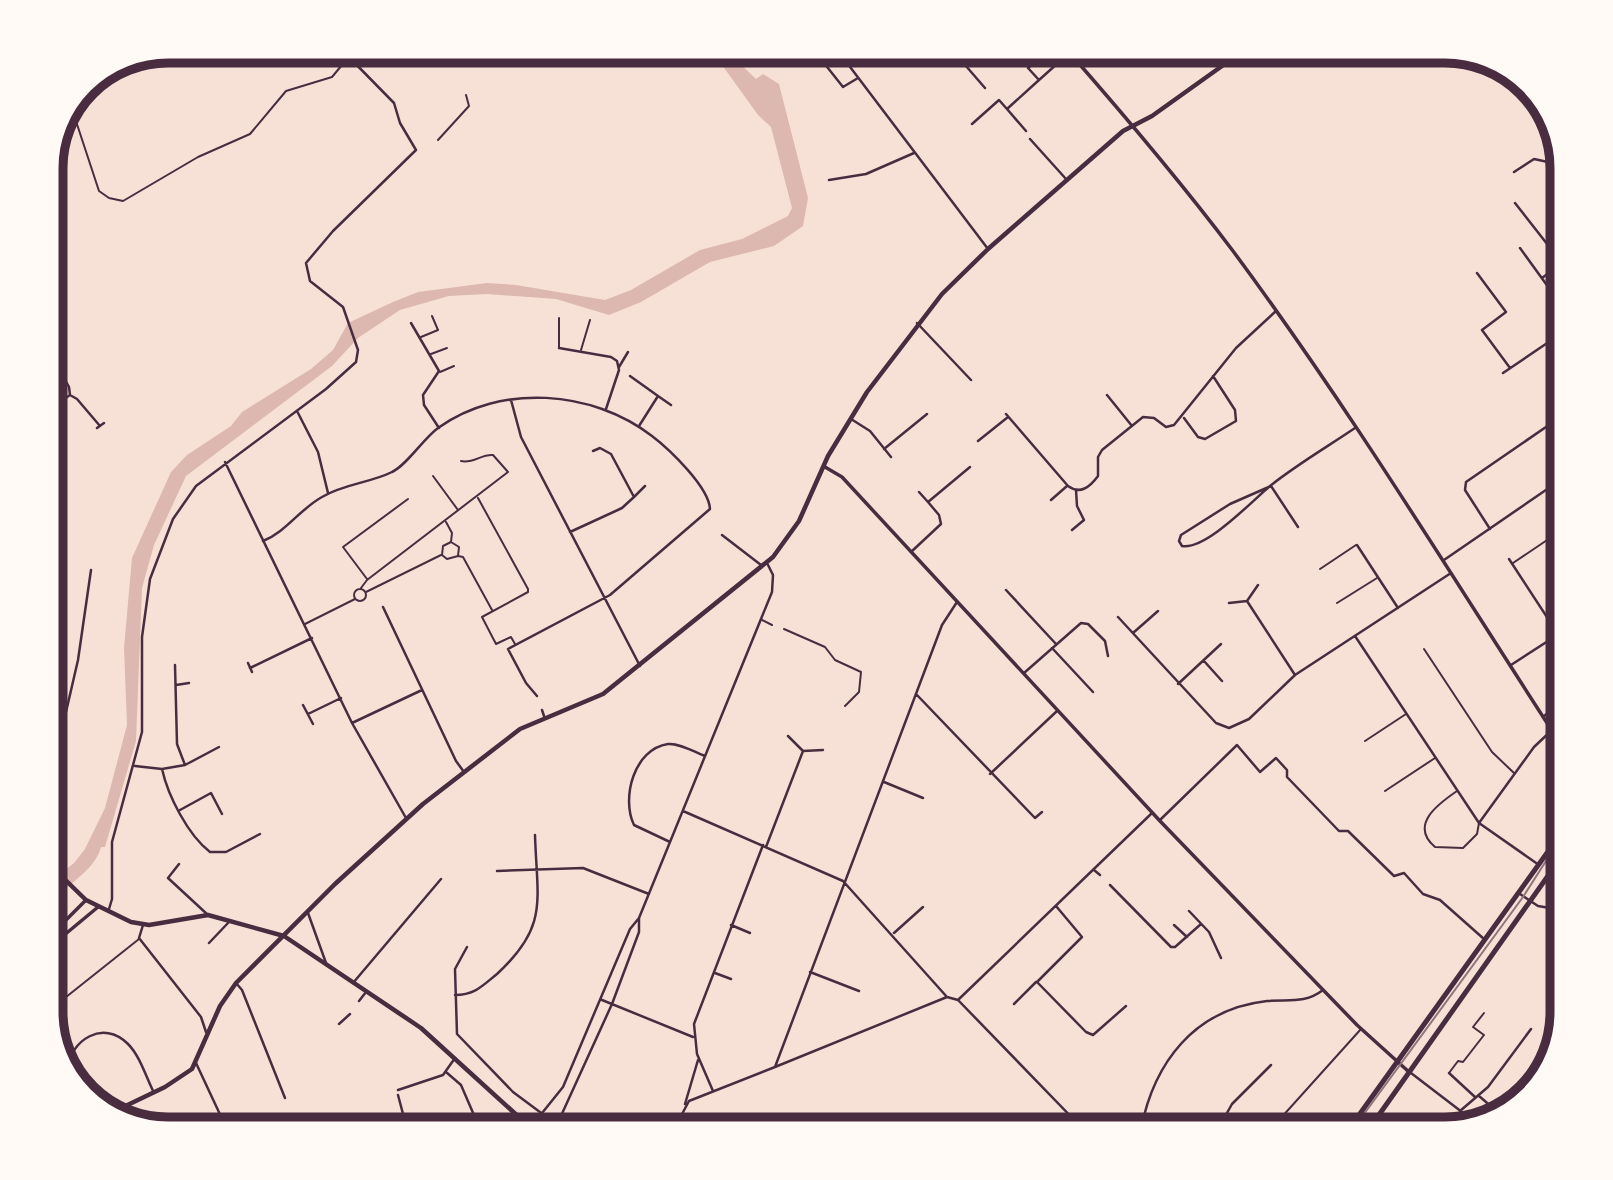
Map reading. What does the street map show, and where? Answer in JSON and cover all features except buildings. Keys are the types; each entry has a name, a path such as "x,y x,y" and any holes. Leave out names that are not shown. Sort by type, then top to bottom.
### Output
{"main road":[{"path":"125,1107 178,1080 196,1063 220,1006 236,983 407,819 508,737 544,716 600,696 765,565 791,534 850,419 917,323 988,249 1066,179 1134,125 1152,116 1226,63"},
{"path":"1358,1117 1550,851"},
{"path":"1377,1117 1550,874"},
{"path":"63,878 86,900 98,907 143,925 208,915 284,936 421,1028 518,1117"}],"street":[{"path":"108,911 112,902 112,842 143,728 142,637 151,573 161,545 186,496 225,462 297,411 354,364 358,355 349,321 340,303 310,281 306,274 306,263 334,230 413,155 416,149 391,100 356,63"},
{"path":"824,63 843,87 858,78"},
{"path":"847,63 988,249"},
{"path":"963,63 985,88"},
{"path":"1034,63 1028,68 1039,80"},
{"path":"1007,109 1058,63"},
{"path":"1079,63 1134,125 1233,251 1276,311 1550,726"},
{"path":"1218,63 1220,67"},
{"path":"972,124 999,100 1026,131"},
{"path":"1030,139 1066,179"},
{"path":"829,180 866,174 914,153"},
{"path":"1514,173 1534,159 1549,162"},
{"path":"1515,203 1550,248"},
{"path":"1520,248 1550,289"},
{"path":"1542,278 1550,272"},
{"path":"1477,273 1506,312 1482,330 1510,368"},
{"path":"978,441 1007,416 1068,486 1076,490 1086,488 1097,478 1099,454 1132,426 1149,416 1171,427 1183,417 1236,348 1276,311"},
{"path":"411,323 439,372 423,395 425,405 439,428"},
{"path":"917,323 971,380"},
{"path":"1503,373 1550,340"},
{"path":"559,348 614,357 619,367"},
{"path":"606,409 619,367 628,352"},
{"path":"63,376 70,395 100,426"},
{"path":"630,376 671,405"},
{"path":"1183,417 1198,437 1205,439 1236,421 1236,410 1213,376"},
{"path":"63,400 70,395"},
{"path":"1107,395 1132,426"},
{"path":"639,426 658,396"},
{"path":"263,541 279,533 328,494 393,472 439,428 474,409 511,400 562,399 606,409 639,426 669,450 709,502 710,509 705,516 604,598 508,650 537,696"},
{"path":"511,400 521,437 640,666"},
{"path":"297,411 318,453 328,494"},
{"path":"884,449 927,414"},
{"path":"850,419 870,431 891,457"},
{"path":"1490,529 1465,491 1466,482 1550,424"},
{"path":"1271,485 1237,500 1199,523 1181,535 1180,543 1190,546 1221,528 1271,485 1355,428"},
{"path":"593,451 600,448 611,454 634,497"},
{"path":"225,462 352,723 388,792 407,819"},
{"path":"825,467 842,477 1152,813 1323,990 1397,1063 1465,1115"},
{"path":"928,502 970,467"},
{"path":"1271,485 1298,527"},
{"path":"570,532 622,508 645,486"},
{"path":"1051,500 1068,486"},
{"path":"1443,561 1550,487"},
{"path":"1073,530 1084,520 1077,506 1076,490"},
{"path":"911,552 941,524 939,515 919,492"},
{"path":"539,1117 563,1087 630,929 639,918 774,583 765,565 722,535"},
{"path":"1357,545 1398,608"},
{"path":"1509,559 1550,618"},
{"path":"63,726 78,660 91,570"},
{"path":"1118,617 1216,723 1229,729 1249,719 1296,675 1451,573"},
{"path":"1229,603 1247,600 1258,585"},
{"path":"1006,590 1056,644"},
{"path":"1247,600 1296,675"},
{"path":"775,1067 843,881 942,625 957,602"},
{"path":"383,607 456,761 464,772"},
{"path":"1133,633 1158,611"},
{"path":"1024,673 1078,624 1086,623 1105,641 1108,656"},
{"path":"1355,636 1479,823 1540,866"},
{"path":"250,668 312,638"},
{"path":"1511,665 1550,640"},
{"path":"1178,684 1221,644"},
{"path":"1052,648 1093,692"},
{"path":"1204,661 1222,681"},
{"path":"175,665 177,744 185,765"},
{"path":"176,685 188,683"},
{"path":"352,723 422,690"},
{"path":"916,694 1035,818"},
{"path":"307,714 341,698"},
{"path":"303,705 313,724"},
{"path":"542,710 544,716"},
{"path":"990,774 1058,710"},
{"path":"1544,716 1550,711"},
{"path":"1479,823 1539,740 1550,732"},
{"path":"788,736 803,751 823,750"},
{"path":"670,842 638,828 633,823 629,800 633,777 645,759 667,744 705,756"},
{"path":"1160,821 1208,776 1211,768 1237,746 1260,772 1276,758 1287,770 1287,777 1339,831 1348,831 1394,876 1404,873 1423,894 1440,900 1486,941"},
{"path":"135,765 162,769 185,765 219,747"},
{"path":"713,1091 698,1057 693,1037 694,1024 731,925 803,751"},
{"path":"162,769 165,783 198,841 213,854 226,852 260,834"},
{"path":"882,782 923,798"},
{"path":"180,810 211,793 222,814"},
{"path":"683,811 843,881 947,997 958,1000 1071,1117"},
{"path":"1031,822 1042,812"},
{"path":"958,1000 1152,813"},
{"path":"455,995 477,992 514,957 530,936 535,922 535,835"},
{"path":"179,864 168,878 208,915"},
{"path":"497,871 573,867 589,869 649,894"},
{"path":"1094,870 1100,875"},
{"path":"353,983 441,879"},
{"path":"1110,885 1170,947 1175,947 1201,924"},
{"path":"1520,894 1531,902 1550,909"},
{"path":"63,923 86,900"},
{"path":"1014,1004 1082,937 1056,906"},
{"path":"63,936 98,907"},
{"path":"893,934 923,907"},
{"path":"1189,911 1209,932 1221,958"},
{"path":"308,913 326,964"},
{"path":"559,1117 612,1004 639,932 639,918"},
{"path":"209,943 231,920"},
{"path":"143,925 139,938 200,1016 207,1035"},
{"path":"731,925 750,933"},
{"path":"1174,925 1187,937"},
{"path":"467,947 456,965 455,1026 462,1041 513,1092 548,1117"},
{"path":"714,972 731,979"},
{"path":"809,972 859,991"},
{"path":"1037,982 1089,1034 1097,1034 1126,1006"},
{"path":"236,983 242,990 285,1098"},
{"path":"1144,1117 1156,1077 1172,1053 1210,1020 1253,1003 1308,1000 1323,990"},
{"path":"359,1001 366,992"},
{"path":"685,1104 947,997"},
{"path":"602,1000 693,1037"},
{"path":"339,1024 350,1014"},
{"path":"1460,1111 1490,1085 1531,1029"},
{"path":"72,1051 83,1039 98,1034 110,1034 130,1046 154,1093"},
{"path":"679,1117 698,1057"},
{"path":"404,1117 398,1093 446,1072 455,1058"},
{"path":"196,1063 221,1117"},
{"path":"1225,1117 1232,1104 1271,1065"},
{"path":"446,1072 461,1085 475,1117"},
{"path":"1449,1073 1490,1106"},
{"path":"1381,1112 1389,1117"}],"lane":[{"path":"75,120 99,191 123,201 198,157 250,134 286,91 332,77 342,65"},
{"path":"438,140 469,106 466,95"},
{"path":"420,337 438,330 432,316"},
{"path":"559,318 559,348"},
{"path":"581,351 590,320"},
{"path":"430,355 447,348"},
{"path":"439,372 454,366"},
{"path":"355,598 355,592 367,580 508,472 491,454 480,455 470,462 461,461"},
{"path":"433,476 459,510"},
{"path":"477,496 528,589 482,617 496,644 511,636 515,645"},
{"path":"367,580 343,547 408,499"},
{"path":"445,521 452,533 451,542"},
{"path":"1513,564 1550,538"},
{"path":"451,542 458,547 458,556"},
{"path":"442,555 443,546 451,542"},
{"path":"1320,569 1357,545"},
{"path":"442,555 450,560 463,557 493,611"},
{"path":"306,624 355,598 363,601 366,592 442,555"},
{"path":"1338,603 1378,577"},
{"path":"360,589 366,592"},
{"path":"761,620 772,625"},
{"path":"783,629 822,646 835,660 861,672 859,692 845,706"},
{"path":"1424,649 1492,752 1515,774"},
{"path":"1365,741 1407,713"},
{"path":"1385,791 1436,757"},
{"path":"1458,791 1433,807 1426,828 1429,842 1435,848 1463,848 1477,834 1479,823"},
{"path":"63,999 139,938"},
{"path":"1449,1073 1458,1061 1463,1062 1484,1035 1473,1027 1484,1013"},
{"path":"1282,1117 1362,1028"}],"shaded area":[{"path":"721,63 739,63 756,79 763,74 779,84 808,198 803,226 774,246 710,262 641,302 609,315 556,299 487,294 449,296 400,310 358,338 332,366 186,476 154,545 142,588 136,741 105,847 101,847 92,865 63,891 63,872 85,849 105,808 127,725 124,648 132,558 171,472 187,455 231,426 242,412 311,369 333,350 348,323 393,302 418,292 487,283 516,285 605,300 631,290 700,250 742,239 788,216 792,208 771,127 758,115"}],"tram line":[{"path":"1362,1117 1523,897 1550,855"}]}
